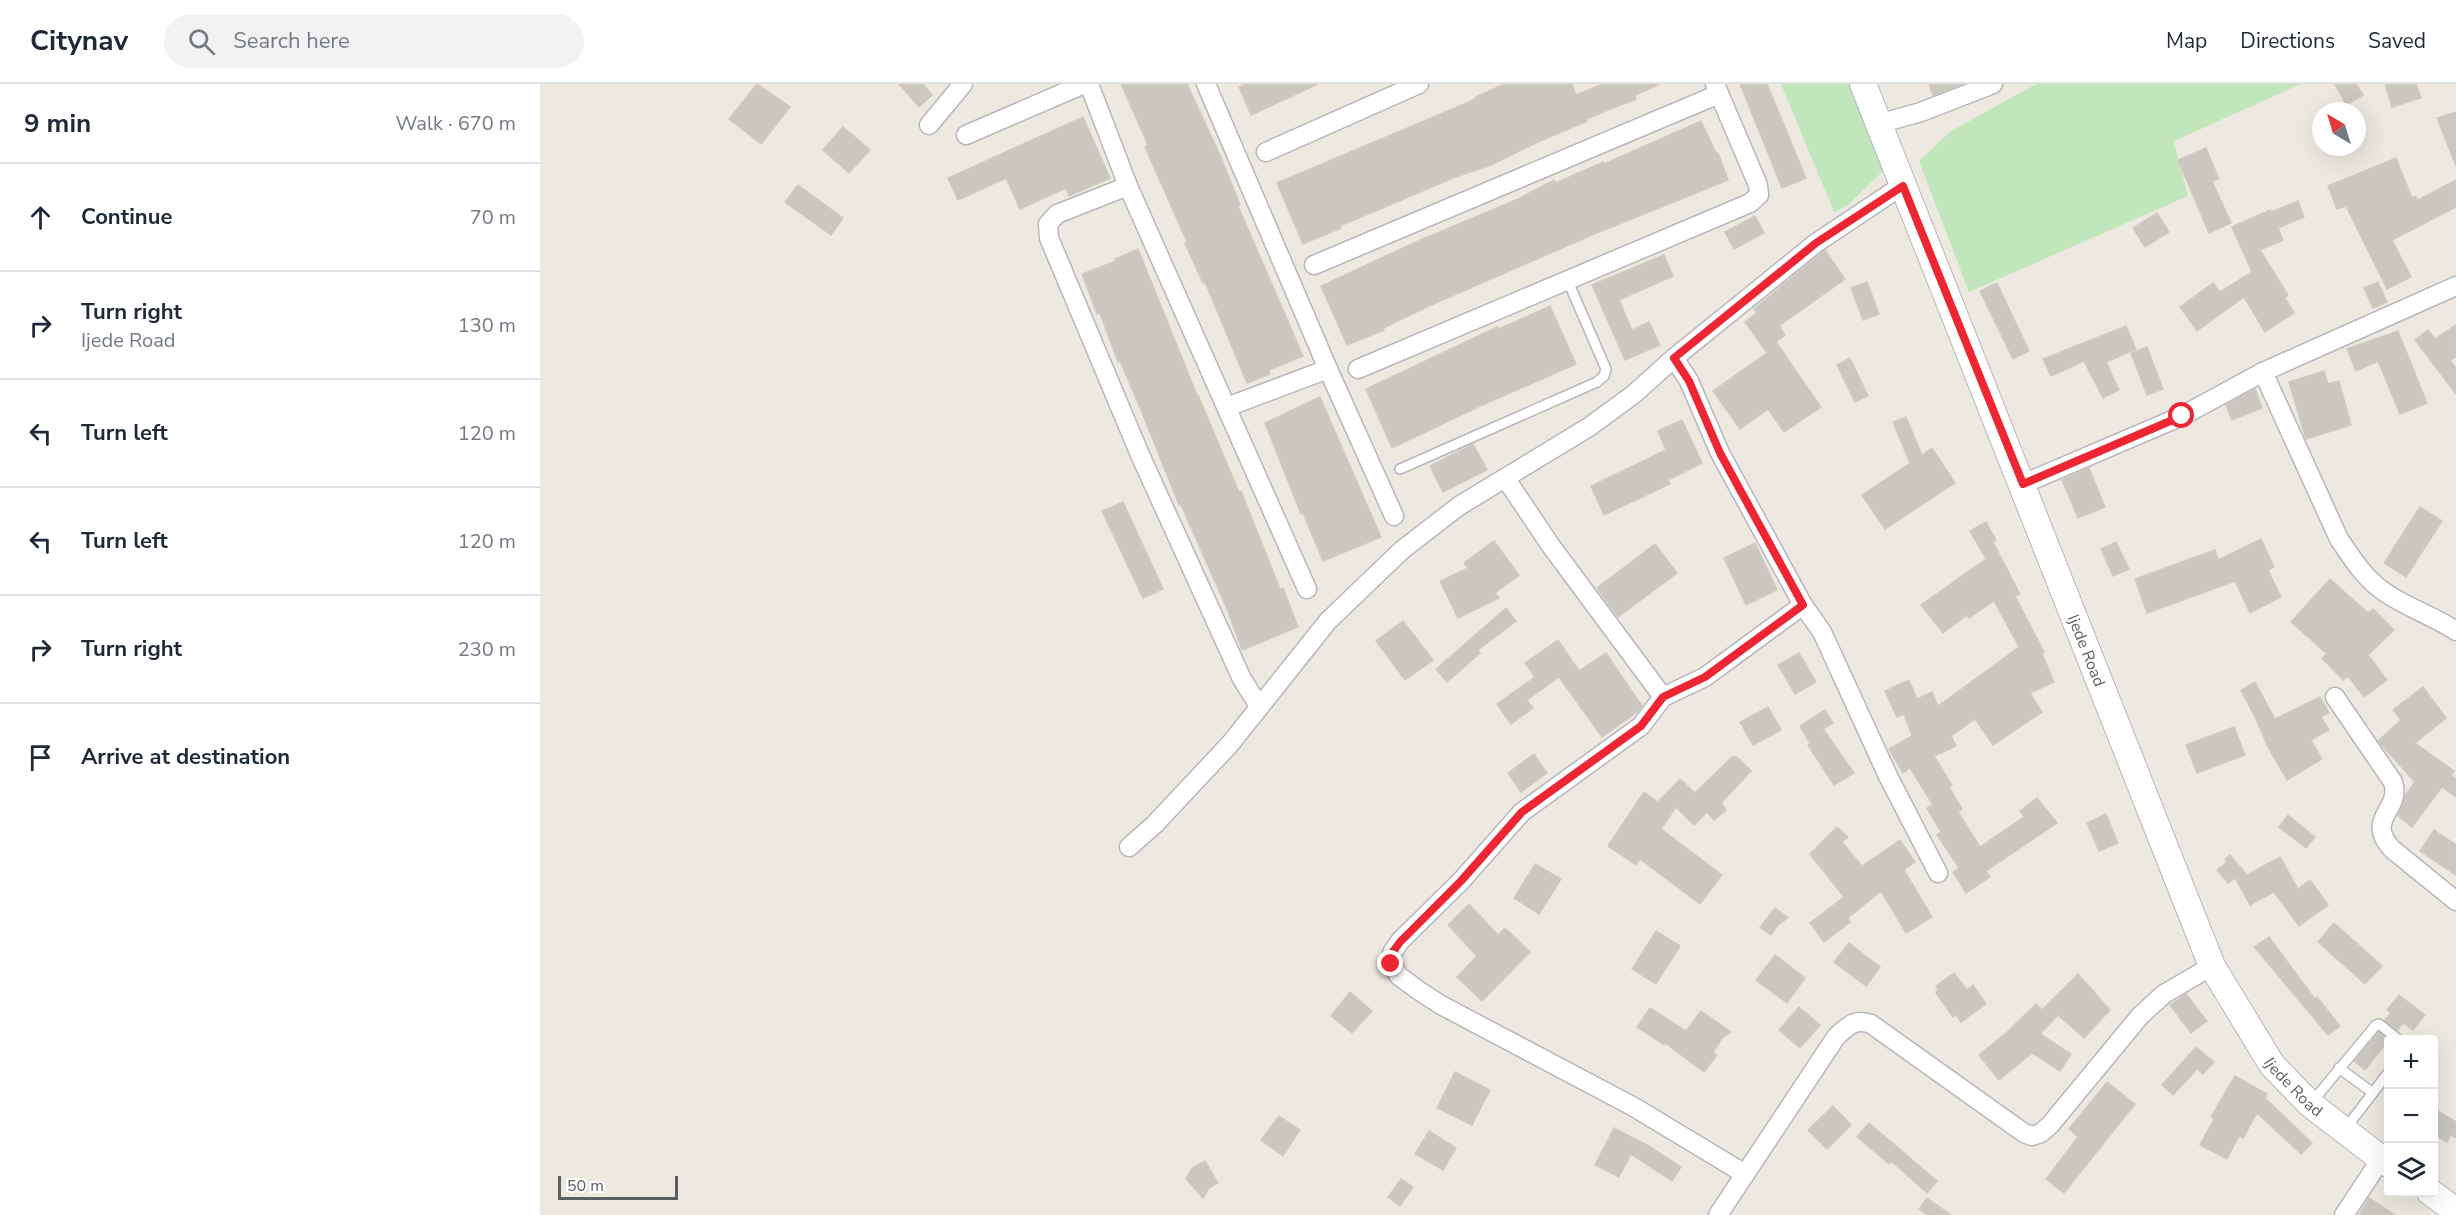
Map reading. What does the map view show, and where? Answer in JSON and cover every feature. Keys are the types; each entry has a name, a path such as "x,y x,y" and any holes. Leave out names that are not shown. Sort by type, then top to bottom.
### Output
{"main road":[{"name":"Ijede Road","path":"1863,84 2212,966 2272,1065 2310,1104 2384,1160"},
{"path":"2437,1197 2456,1210"}],"street":[{"path":"929,124 963,84"},
{"path":"966,135 1084,84"},
{"path":"1089,84 1128,186 1307,589"},
{"path":"1206,84 1328,369 1394,516"},
{"path":"1266,152 1419,84"},
{"path":"1878,124 1930,109 1993,84"},
{"path":"1314,265 1717,89 1758,185 1759,195 1750,203 1358,369"},
{"path":"1128,186 1057,214 1048,224 1049,238 1141,457 1242,679 1259,706"},
{"path":"1129,847 1154,825 1230,744 1328,621 1402,550 1459,506 1598,421 1634,394 1674,358 1816,243 1903,186"},
{"path":"2023,484 2182,416 2263,372 2456,286"},
{"path":"1674,358 1689,381 1720,453 1803,605 1822,632 1888,776 1938,873"},
{"path":"1227,407 1328,369"},
{"path":"2263,372 2339,539 2353,562 2369,580 2389,595 2456,631"},
{"path":"1506,479 1551,546 1663,697"},
{"path":"1745,1174 1634,1107 1441,1005 1399,975 1391,964 1392,953 1400,942 1461,881 1522,812 1641,726 1663,697 1705,677 1803,605"},
{"path":"2335,697 2393,782 2396,791 2394,799 2384,815 2380,828 2383,839 2456,901"},
{"path":"1718,1215 1836,1037 1850,1025 1862,1021 1871,1024 2024,1133 2032,1136 2041,1133 2050,1125 2140,1016 2164,994 2212,966"},
{"path":"2344,1215 2384,1162"}],"lane":[{"path":"1401,469 1597,382 1604,376 1606,369 1567,279"},
{"path":"2310,1104 2376,1025 2379,1024 2393,1035"},
{"path":"2339,1068 2373,1093"},
{"path":"2344,1130 2384,1078"}],"green space":[{"path":"1781,84 1852,84 1881,153 1883,171 1848,205 1834,212"},
{"path":"2036,84 2301,84 2174,141 2188,196 1969,292 1919,161 1951,131"}],"building":[{"path":"757,84 790,107 761,144 729,119"},
{"path":"899,84 923,84 932,95 919,107"},
{"path":"1121,84 1187,84 1220,155 1240,205 1238,206 1303,356 1269,370 1270,374 1247,383 1205,282 1203,283 1185,243 1187,242 1145,147 1148,145"},
{"path":"1246,84 1318,84 1251,115 1239,87"},
{"path":"1504,84 1572,84 1576,95 1603,84 1660,84 1635,95 1636,99 1586,119 1587,121 1491,165 1453,178 1303,244 1277,183 1476,99"},
{"path":"1740,84 1767,84 1806,178 1782,188"},
{"path":"1929,84 1962,84 1933,95"},
{"path":"2335,84 2356,84 2363,95 2351,102 2344,102"},
{"path":"2385,84 2416,84 2421,98 2392,107"},
{"path":"2456,112 2456,166 2437,118"},
{"path":"1083,117 1110,178 1069,196 1066,188 1020,209 1006,178 958,200 948,178"},
{"path":"1701,121 1718,153 1728,180 1592,235 1429,306 1383,328 1384,330 1347,345 1321,286 1418,241 1518,199 1554,180 1556,183 1603,162 1604,164"},
{"path":"843,127 870,150 849,173 823,150"},
{"path":"2206,148 2219,179 2212,181 2231,223 2209,233 2178,160"},
{"path":"2396,158 2412,198 2415,196 2418,200 2456,180 2456,207 2392,240 2411,277 2387,289 2346,206 2337,209 2328,186"},
{"path":"798,185 843,218 831,235 785,202"},
{"path":"2298,201 2304,217 2278,228 2283,240 2260,250 2288,295 2285,298 2294,313 2265,332 2244,297 2197,331 2180,307 2213,283 2220,292 2252,272 2232,227 2270,210 2271,212"},
{"path":"2157,213 2169,232 2145,247 2133,228"},
{"path":"1755,216 1764,233 1734,249 1725,232"},
{"path":"1138,249 1197,395 1239,492 1241,491 1280,589 1283,588 1298,627 1242,650 1228,611 1181,505 1179,505 1082,274 1116,261 1115,259"},
{"path":"1825,250 1845,279 1779,326 1785,335 1776,342 1821,407 1784,432 1768,409 1740,429 1713,391 1767,353 1745,322 1757,313 1754,309"},
{"path":"1664,255 1673,276 1619,300 1632,330 1649,322 1660,345 1625,360 1592,285"},
{"path":"1867,282 1879,314 1863,320 1851,288"},
{"path":"2378,282 2387,302 2373,308 2364,288"},
{"path":"1997,283 2029,351 2013,359 1980,291"},
{"path":"1550,306 1576,364 1392,448 1366,389 1497,327 1499,329"},
{"path":"2456,325 2456,357 2450,360 2456,368 2456,394 2415,340 2428,330 2435,339"},
{"path":"2126,326 2136,349 2106,362 2119,390 2103,398 2084,361 2051,376 2043,359"},
{"path":"2398,331 2427,403 2400,414 2378,361 2356,371 2347,349"},
{"path":"2147,347 2163,389 2147,395 2131,353"},
{"path":"1850,358 1868,396 1855,402 1837,365"},
{"path":"2324,371 2328,384 2339,381 2351,425 2306,439 2289,382"},
{"path":"2255,389 2262,408 2232,420 2226,405"},
{"path":"1320,397 1381,537 1323,561 1303,513 1301,514 1265,423"},
{"path":"1906,417 1922,455 1932,448 1955,483 1885,529 1862,495 1910,463 1893,422"},
{"path":"1682,420 1702,463 1668,480 1670,484 1604,515 1591,486 1666,450 1658,431"},
{"path":"1473,444 1487,470 1443,492 1430,466"},
{"path":"2089,468 2105,507 2078,518 2062,480"},
{"path":"1123,502 1163,589 1143,598 1102,511"},
{"path":"2420,507 2442,521 2406,577 2384,563"},
{"path":"1986,522 1996,540 1993,542 2020,594 2015,596 2044,652 2042,653 2054,682 2030,693 2042,712 1993,745 1975,719 1951,736 1956,746 1934,756 1952,785 1949,787 1962,809 1958,812 1980,847 2024,817 2020,811 2037,798 2057,823 1986,871 1990,877 1966,893 1953,872 1959,868 1937,835 1941,832 1927,808 1933,805 1910,768 1903,773 1889,749 1912,736 1904,714 1897,717 1885,691 1909,680 1917,699 1932,692 1938,706 2019,647 1994,601 1969,618 1967,615 1943,633 1921,605 1986,559 1970,531"},
{"path":"2261,539 2274,567 2268,570 2281,597 2250,613 2235,581 2147,613 2135,579 2215,550 2218,560"},
{"path":"1494,541 1519,575 1495,593 1499,598 1458,618 1440,581 1468,568 1464,563"},
{"path":"2116,542 2129,569 2113,576 2101,549"},
{"path":"1755,543 1777,590 1746,605 1724,558"},
{"path":"1655,544 1677,573 1618,617 1597,588"},
{"path":"2330,579 2368,613 2373,609 2394,630 2368,655 2387,680 2364,697 2348,676 2343,680 2322,658 2327,654 2291,622"},
{"path":"1506,608 1516,621 1478,650 1480,653 1447,682 1436,669"},
{"path":"1403,621 1433,660 1405,680 1376,641"},
{"path":"1558,640 1579,671 1606,653 1642,706 1637,712 1602,737 1559,677 1527,700 1533,708 1511,724 1497,704 1535,677 1525,663"},
{"path":"1799,653 1816,682 1795,694 1778,665"},
{"path":"2255,682 2275,719 2320,697 2329,713 2321,717 2329,730 2311,740 2322,759 2287,780 2268,747 2241,690"},
{"path":"2423,687 2446,718 2415,743 2454,771 2451,775 2456,779 2456,797 2442,787 2412,827 2398,816 2405,795 2415,782 2378,741 2401,720 2393,710"},
{"path":"1768,707 1781,730 1753,745 1740,722"},
{"path":"1825,710 1833,723 1823,729 1854,773 1834,785 1808,745 1810,744 1800,726"},
{"path":"2234,727 2245,755 2197,773 2186,745"},
{"path":"1534,754 1547,773 1521,792 1508,773"},
{"path":"1732,757 1737,757 1751,771 1721,803 1726,810 1714,820 1707,812 1694,825 1676,807 1661,829 1722,875 1700,904 1640,859 1636,865 1608,846 1644,792 1658,802 1680,779 1695,793"},
{"path":"2106,814 2118,843 2099,851 2087,823"},
{"path":"2288,815 2315,837 2306,848 2279,827"},
{"path":"1837,827 1848,837 1842,842 1862,866 1900,840 1915,862 1904,870 1932,917 1906,933 1881,891 1848,918 1850,922 1824,942 1810,923 1844,897 1810,854"},
{"path":"2434,830 2456,845 2456,875 2420,851"},
{"path":"2230,855 2247,875 2280,857 2298,889 2310,880 2328,905 2299,926 2274,892 2250,905 2235,878 2228,883 2217,870 2227,862 2225,859"},
{"path":"1535,864 1561,879 1539,914 1514,898"},
{"path":"1469,904 1498,935 1505,928 1530,952 1482,1001 1457,977 1477,956 1448,925"},
{"path":"1775,908 1788,918 1778,925 1771,935 1760,927"},
{"path":"2334,923 2382,966 2365,984 2318,942"},
{"path":"1656,931 1680,946 1656,984 1632,969"},
{"path":"2269,937 2315,999 2317,997 2340,1026 2328,1035 2254,947"},
{"path":"1849,943 1880,967 1866,986 1834,962"},
{"path":"1775,955 1805,978 1787,1003 1756,980"},
{"path":"1954,973 1967,990 1973,985 1986,1004 1961,1022 1956,1015 1953,1017 1936,993 1938,989 1936,986"},
{"path":"2078,974 2110,1010 2084,1038 2058,1015 2040,1034 2071,1054 2060,1071 2032,1053 1999,1080 1979,1055 2036,1004 2042,1010"},
{"path":"1350,992 1372,1011 1352,1033 1331,1016"},
{"path":"2186,994 2207,1021 2191,1033 2170,1005"},
{"path":"2399,995 2425,1015 2413,1030 2403,1023 2397,1030 2385,1020 2391,1013 2387,1010"},
{"path":"1799,1007 1820,1025 1800,1048 1779,1030"},
{"path":"1650,1008 1686,1031 1701,1011 1731,1032 1723,1037 1713,1052 1717,1055 1704,1072 1665,1043 1664,1045 1637,1027"},
{"path":"2379,1032 2384,1037 2384,1046 2365,1070 2354,1061"},
{"path":"2196,1047 2214,1062 2203,1074 2197,1069 2173,1095 2162,1085"},
{"path":"1455,1072 1490,1090 1472,1125 1437,1108"},
{"path":"2235,1076 2267,1094 2265,1098 2312,1143 2301,1154 2257,1113 2243,1138 2239,1136 2227,1159 2200,1145 2214,1119 2211,1117"},
{"path":"2107,1082 2135,1104 2064,1193 2046,1179 2078,1137 2069,1129"},
{"path":"1833,1106 1851,1125 1827,1149 1808,1130"},
{"path":"2438,1111 2456,1122 2456,1138 2451,1135 2447,1142 2438,1137"},
{"path":"1279,1116 1300,1130 1283,1156 1261,1140"},
{"path":"1869,1123 1937,1181 1927,1193 1891,1161 1889,1164 1857,1137"},
{"path":"1614,1128 1647,1145 1681,1167 1672,1181 1631,1154 1619,1177 1595,1165"},
{"path":"1429,1131 1456,1148 1443,1170 1415,1154"},
{"path":"1205,1161 1218,1183 1209,1188 1203,1198 1186,1179 1192,1168"},
{"path":"1401,1179 1413,1187 1400,1206 1388,1197"},
{"path":"1927,1198 1951,1215 1928,1215 1919,1209"},
{"path":"2369,1198 2395,1215 2359,1215"}],"route":[{"path":"1391,964 1392,953 1400,942 1461,881 1522,812 1641,726 1663,697 1705,677 1803,605 1720,453 1703,419 1689,381 1674,358 1816,243 1903,186 2023,484 2182,416"}]}
